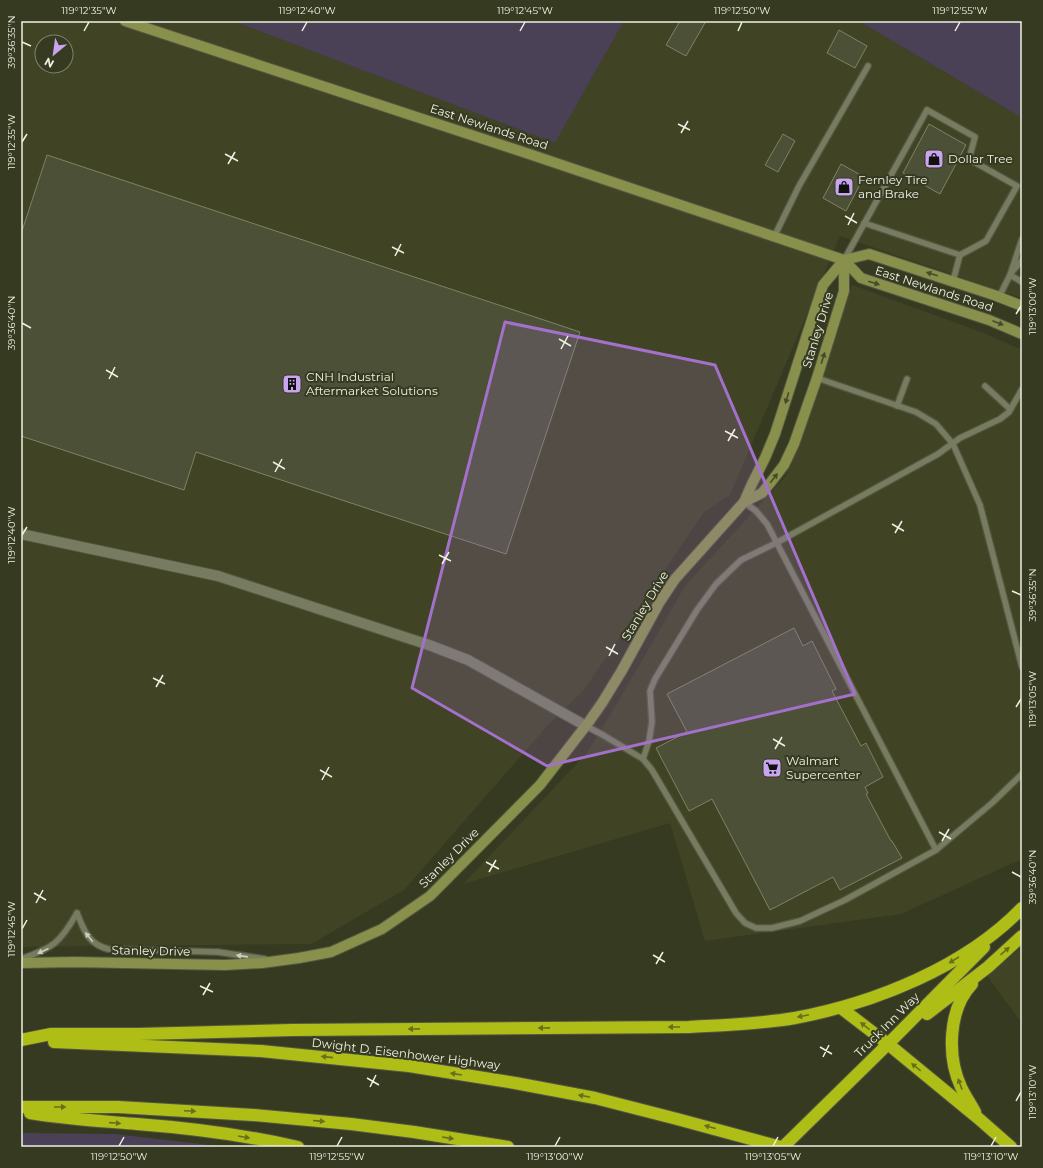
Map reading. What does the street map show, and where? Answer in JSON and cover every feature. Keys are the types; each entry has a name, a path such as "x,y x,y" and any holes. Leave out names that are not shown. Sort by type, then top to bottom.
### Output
{"highway":[{"path":"21,1040 52,1034 724,1026 789,1019 841,1008 919,979 967,952 1009,921 1022,908"},
{"name":"Truck Inn Way","path":"782,1147 888,1044 1009,921"},
{"path":"888,1044 988,966 1022,936"},
{"path":"978,1118 961,1087 953,1060 952,1034 954,1018 965,991 988,966"},
{"path":"841,1008 888,1044 1011,1147"},
{"name":"Dwight D. Eisenhower Highway","path":"21,1040 261,1050 409,1066 515,1083 594,1098 782,1147"},
{"path":"21,1107 118,1107 253,1115 375,1127 508,1147"},
{"path":"21,1112 229,1135 298,1147"}],"street":[{"name":"East Newlands Road","path":"125,21 529,154 844,260 861,278 989,320 1022,334"},
{"name":"East Newlands Road","path":"844,260 869,254 999,296 1022,306"},
{"name":"Stanley Drive","path":"744,502 762,493 784,465 794,444 817,378 844,291 844,260"},
{"name":"Stanley Drive","path":"21,963 74,962 225,965 281,961 331,952 382,929 430,896 540,785 586,726 611,689 659,603 675,579 744,502 775,434 823,285 844,260"},
{"path":"21,534 218,576 422,643 468,660 586,726"}],"lane":[{"path":"774,237 799,186 868,66"},
{"path":"844,260 927,110 975,137 969,159 1017,186 986,241 960,255 953,281"},
{"path":"864,223 960,255"},
{"path":"999,296 1010,275 1022,239"},
{"path":"1010,275 1022,260"},
{"path":"1010,275 1022,282"},
{"path":"817,378 916,412 936,424 953,444 980,505 1022,667"},
{"path":"897,406 907,379"},
{"path":"984,386 1010,409"},
{"path":"643,759 652,722 650,691 697,610 716,584 741,560 776,543 938,454 960,438 1000,418 1009,412 1022,389"},
{"path":"744,502 756,511 767,524 936,850"},
{"path":"586,726 603,734 643,759 652,770 736,913 745,923 756,928 772,928 800,921 845,900 936,850 968,824 1022,774"},
{"path":"21,958 49,948 69,927 76,913 88,938 98,945 108,949 218,952 281,961"}],"highlighted area":[{"path":"505,322 715,365 855,694 547,766 412,688"}],"shaded area":[{"path":"21,21 233,21 555,143 624,21 859,21 1022,118 1022,298 840,236 730,495 704,512 584,690 548,725 404,890 311,944 21,947"},
{"path":"233,21 624,21 555,143"},
{"path":"859,21 1022,21 1022,118"},
{"path":"852,285 984,333 1022,350 1022,859 901,914 705,941 670,823 463,884 586,754 685,586 786,476"},
{"path":"1022,947 1022,1023 987,976"},
{"path":"21,1133 114,1134 228,1147 21,1147"}],"building":[{"path":"680,21 706,21 686,56 666,45"},
{"path":"839,30 867,46 855,68 827,53"},
{"name":"Dollar Tree","path":"929,124 966,145 940,194 903,173"},
{"path":"783,134 795,141 778,172 765,165"},
{"name":"CNH Industrial Aftermarket Solutions","path":"47,155 580,332 506,554 196,452 184,490 21,436 21,234"},
{"name":"Fernley Tire and Brake","path":"841,164 864,177 846,211 823,198"},
{"name":"Walmart Supercenter","path":"794,628 803,646 812,641 836,689 832,691 861,746 866,743 883,777 865,787 868,793 866,794 891,841 902,858 840,890 833,877 770,910 712,799 689,811 656,748 687,732 667,694"}],"place":[{"name":"Dollar Tree","path":"934,159"},
{"name":"Fernley Tire and Brake","path":"844,187"},
{"name":"CNH Industrial Aftermarket Solutions","path":"292,384"},
{"name":"Walmart Supercenter","path":"772,768"}]}
